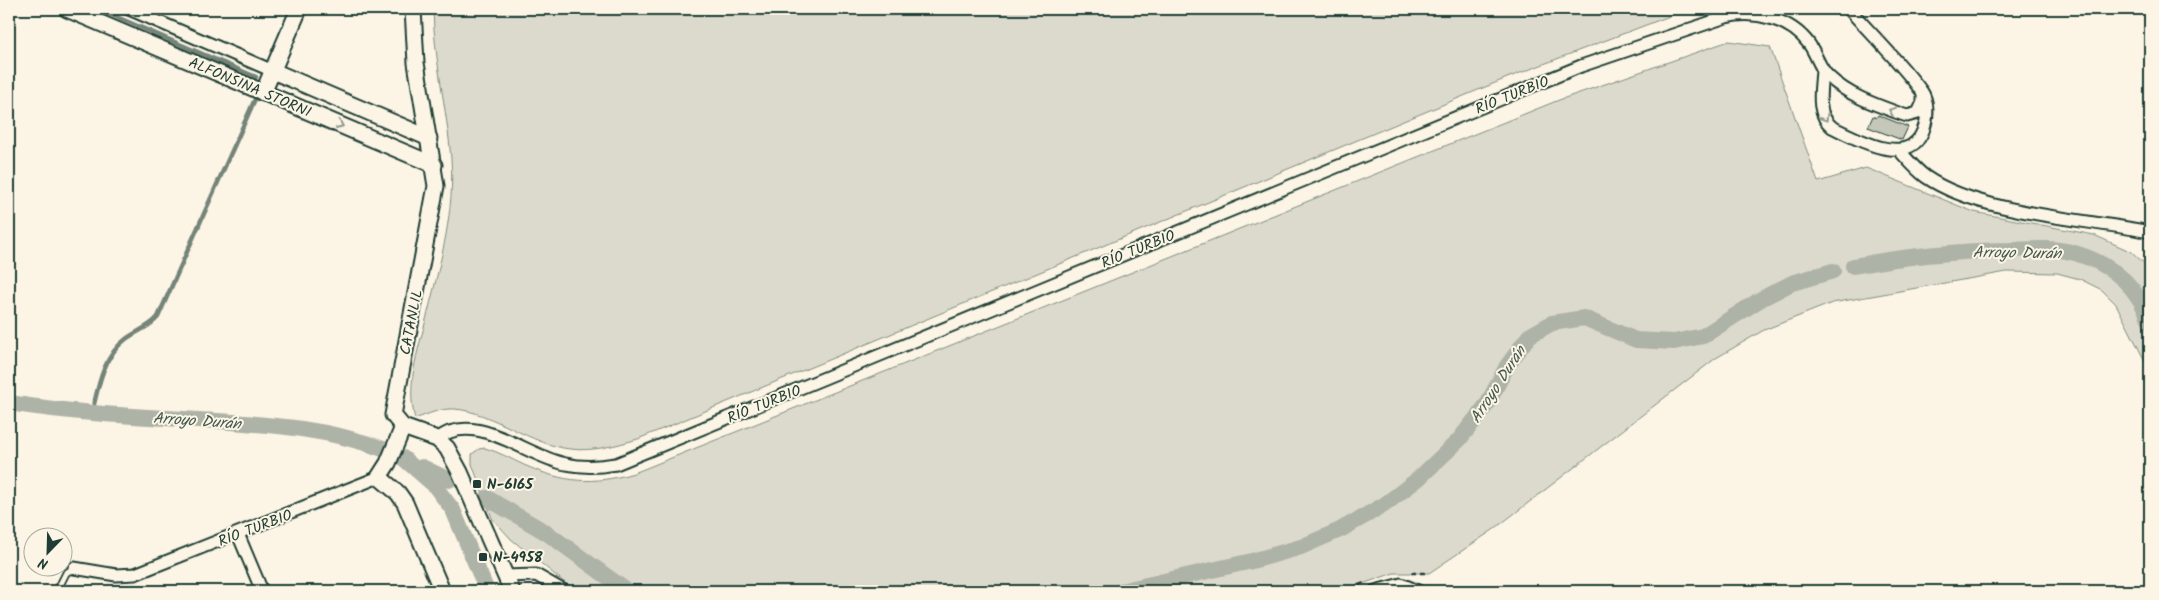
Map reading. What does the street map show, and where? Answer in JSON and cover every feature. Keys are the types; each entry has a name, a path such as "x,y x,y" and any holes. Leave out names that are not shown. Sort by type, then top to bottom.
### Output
{"street":[{"name":"ALFONSINA STORNI","path":"66,9 434,166"},
{"name":"ALFONSINA STORNI","path":"129,9 429,138"},
{"path":"263,93 299,9"},
{"name":"CATANLIL","path":"403,427 395,420 393,411 434,206 436,186 416,63 414,9"},
{"path":"1822,70 1820,102 1826,122 1839,131 1882,149 1900,150 1916,143 1925,126 1927,105 1923,94 1849,9"},
{"name":"RÍO TURBIO","path":"437,439 450,430 466,428 485,432 535,454 567,465 598,467 616,464 1581,66 1726,17 1747,14 1759,15 1793,29 1809,44 1822,70"},
{"path":"1822,70 1838,85 1857,96 1907,116 1918,113 1921,109 1923,94"},
{"path":"1900,150 1925,177 1942,187 1965,196 2013,209 2150,232"},
{"path":"442,591 406,503 398,493 379,477 388,463 403,427 437,439 447,448 460,472 512,591"},
{"name":"RÍO TURBIO","path":"74,568 116,576 135,574 379,477"},
{"path":"238,534 262,591"},
{"path":"505,576 536,575 564,591"},
{"path":"1375,591 1401,584 1415,589"}],"lane":[{"path":"57,591 66,572 74,568"}],"shaded area":[{"path":"433,9 1688,9 1507,78 638,439 622,444 579,450 555,446 469,411 445,409 415,419 412,405 413,377 446,234 452,178"},
{"path":"1729,41 1770,47 1818,182 1866,168 1974,212 2094,235 2132,252 2150,269 2150,371 2116,304 2102,290 2080,279 2057,273 2007,272 1832,303 1764,330 1716,358 1493,530 1429,573 1394,573 1342,591 575,591 511,539 492,518 472,464 472,454 479,449 485,448 539,471 566,479 605,479 634,473 1559,100"}],"building":[{"path":"1878,115 1908,127 1902,140 1868,127 1873,116 1876,118"}],"waterway":[{"path":"98,9 256,77"},
{"path":"92,413 103,373 112,354 126,339 158,317 255,99"},
{"name":"Arroyo Durán","path":"1853,266 1931,255 2026,249 2061,250 2091,259 2113,271 2123,279 2139,298 2150,321"},
{"name":"Arroyo Durán","path":"1120,591 1252,561 1301,547 1340,530 1384,505 1418,479 1459,440 1488,403 1507,366 1529,336 1552,323 1584,318 1636,340 1674,342 1703,336 1761,299 1792,283 1833,271"},
{"name":"Arroyo Durán","path":"9,403 87,412 281,426 322,432 383,449"},
{"path":"403,458 434,485 453,510 487,591"},
{"name":"Arroyo Durán","path":"422,467 449,480"},
{"name":"Arroyo Durán","path":"487,498 547,533 627,591"}],"place":[{"name":"N-6165","path":"477,484"},
{"name":"N-4958","path":"483,557"}]}
